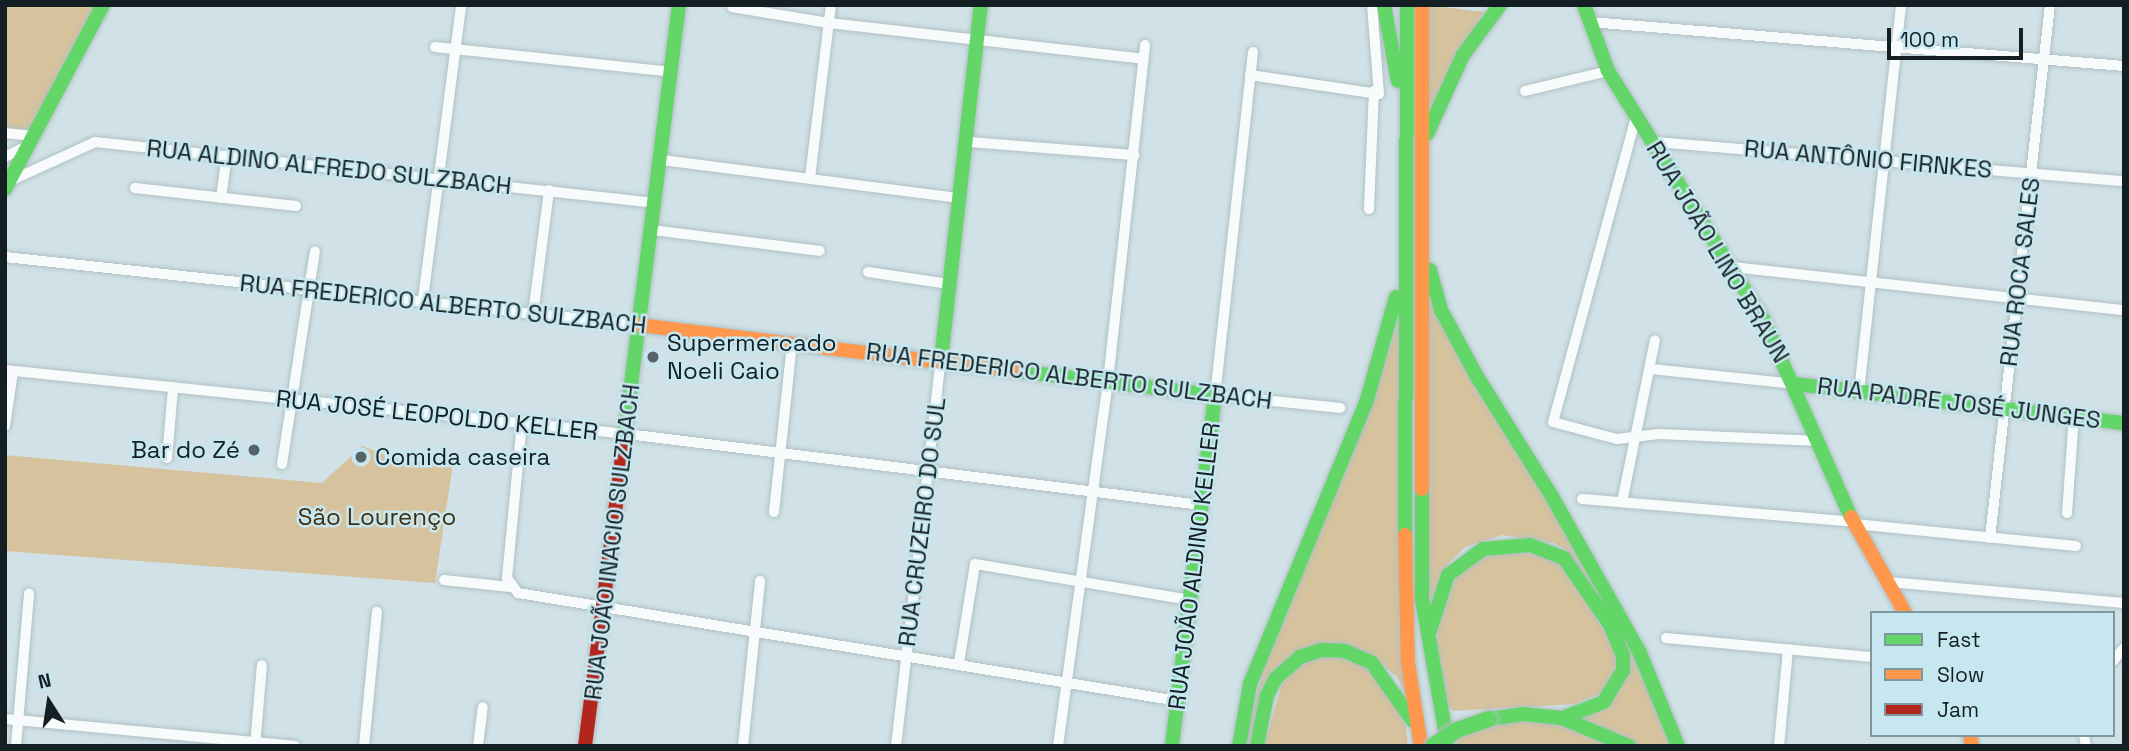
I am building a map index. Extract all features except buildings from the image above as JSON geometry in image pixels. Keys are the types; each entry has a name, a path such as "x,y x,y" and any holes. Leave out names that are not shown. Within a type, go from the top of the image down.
{"main road":[{"path":"8,185 103,5"},
{"name":"RUA JOÃO INACIO SULZBACH","path":"585,746 662,160 679,5"},
{"name":"RUA CRUZEIRO DO SUL","path":"941,360 968,142 981,5"},
{"path":"1384,5 1405,123"},
{"path":"1407,5 1404,248 1405,598 1416,728 1421,746"},
{"path":"1422,5 1422,559 1427,647 1448,746"},
{"path":"1423,144 1463,55 1500,5"},
{"name":"RUA JOÃO LINO BRAUN","path":"1584,5 1608,71 1733,267 1795,384 1855,523 1904,611"},
{"path":"1423,246 1441,310 1622,620 1678,746"},
{"path":"1239,746 1250,684 1381,362 1404,248"},
{"name":"RUA FREDERICO ALBERTO SULZBACH","path":"639,325 1215,395"},
{"name":"RUA PADRE JOSÉ JUNGES","path":"1795,384 2124,423"},
{"name":"RUA JOÃO ALDINO KELLER","path":"1172,746 1215,395"},
{"path":"1427,647 1440,591 1465,559 1501,544 1550,550 1574,569 1593,597 1623,655 1623,670 1612,694 1588,710 1562,718"},
{"path":"1257,746 1267,695 1276,678 1300,657 1322,650 1345,651 1372,663 1389,682 1416,728"},
{"path":"1433,746 1457,730 1489,719 1523,714 1562,718 1629,746"}],"street":[{"path":"423,299 461,5"},
{"path":"810,178 831,5"},
{"path":"1251,75 1374,91 1379,94 1376,27 1372,5"},
{"path":"1859,392 1901,5"},
{"name":"RUA ROCA SALES","path":"1990,538 2002,409 2018,298 2050,5"},
{"path":"732,7 829,23 1143,59"},
{"path":"1590,22 2124,66"},
{"path":"1058,746 1078,581 1094,493 1135,155 1145,46"},
{"path":"435,47 673,72"},
{"name":"RUA JOÃO ALDINO KELLER","path":"1215,395 1253,52"},
{"path":"1525,91 1608,71"},
{"path":"1369,209 1374,91"},
{"path":"1636,117 1553,422 1617,439 1634,436 1819,441"},
{"path":"5,133 31,141"},
{"path":"5,157 31,141"},
{"name":"RUA ALDINO ALFREDO SULZBACH","path":"8,185 96,142 439,177 656,203"},
{"path":"968,142 1135,155"},
{"name":"RUA ANTÔNIO FIRNKES","path":"1654,142 2124,181"},
{"path":"221,198 227,155"},
{"path":"662,160 960,198"},
{"path":"135,188 296,206"},
{"path":"533,314 549,190"},
{"path":"652,230 820,251"},
{"path":"282,464 306,288 315,252"},
{"name":"RUA FREDERICO ALBERTO SULZBACH","path":"5,257 423,299 639,325"},
{"path":"1733,267 2124,310"},
{"path":"868,272 949,284"},
{"path":"1622,502 1655,340"},
{"path":"774,512 792,344"},
{"name":"RUA CRUZEIRO DO SUL","path":"897,746 941,360"},
{"path":"1651,369 1795,384"},
{"path":"5,426 9,371"},
{"name":"RUA JOSÉ LEOPOLDO KELLER","path":"9,371 522,422 1201,505"},
{"path":"167,458 173,388"},
{"name":"RUA FREDERICO ALBERTO SULZBACH","path":"1215,395 1340,408"},
{"path":"2067,513 2074,416"},
{"path":"514,590 522,422"},
{"path":"1582,499 2076,546"},
{"path":"959,663 975,565 1191,600"},
{"path":"443,580 907,653 1178,701"},
{"path":"743,746 760,581"},
{"path":"1889,582 2124,603"},
{"path":"16,746 29,594"},
{"path":"364,746 377,612"},
{"path":"1666,638 1870,657"},
{"path":"1779,746 1788,649"},
{"path":"255,744 262,665"},
{"path":"478,746 483,708"},
{"path":"5,719 295,746"}],"green space":[{"path":"5,5 103,5 33,136 5,133"},
{"path":"1427,5 1484,12 1426,117"},
{"path":"1427,294 1618,616 1672,746 1641,746 1581,718 1626,672 1567,551 1554,543 1502,535 1465,547 1449,563 1428,607"},
{"path":"1401,313 1408,699 1397,677 1373,656 1293,656 1253,746 1244,746 1263,670 1364,426"},
{"name":"São Lourenço","path":"362,446 408,463 453,463 435,583 5,551 5,455 322,483"},
{"path":"1516,549 1560,561 1619,655 1609,690 1575,704 1453,711 1446,702 1435,658 1439,619 1457,577 1484,554"},
{"path":"1320,657 1356,659 1386,687 1406,727 1408,746 1264,746 1282,684 1299,666"},
{"path":"1506,722 1552,722 1624,746 1456,746 1459,736"}],"traffic: fast":[{"path":"5,189 103,5"},
{"path":"623,448 679,5"},
{"path":"941,360 981,5"},
{"path":"1384,5 1398,81"},
{"path":"1405,535 1407,5"},
{"path":"1427,134 1463,55 1500,5"},
{"path":"1584,5 1608,71 1764,321 1851,517"},
{"path":"1430,270 1441,310 1476,375 1551,495 1639,651 1678,746"},
{"path":"1239,746 1250,684 1366,403 1396,297"},
{"path":"1016,371 1215,395 1172,746"},
{"path":"1795,384 2124,423"},
{"path":"1422,489 1422,599 1448,746"},
{"path":"1430,630 1448,575 1483,549 1530,545 1564,558 1610,625 1623,655 1623,670 1604,702 1562,718"},
{"path":"1257,746 1267,695 1276,678 1300,657 1322,650 1345,651 1372,663 1412,720"},
{"path":"1489,719 1523,714 1562,718 1629,746"},
{"path":"1433,746 1457,730 1489,719"}],"traffic: slow":[{"path":"1422,5 1422,489"},
{"path":"639,325 1016,371"},
{"path":"1851,517 1904,611"},
{"path":"1405,535 1408,663 1421,746"},
{"path":"1970,737 1972,746"}],"traffic: jam":[{"path":"585,746 623,448"}],"place":[{"name":"Supermercado Noeli Caio","path":"653,357"},
{"name":"Bar do Zé","path":"254,450"},
{"name":"Comida caseira","path":"361,457"}]}
